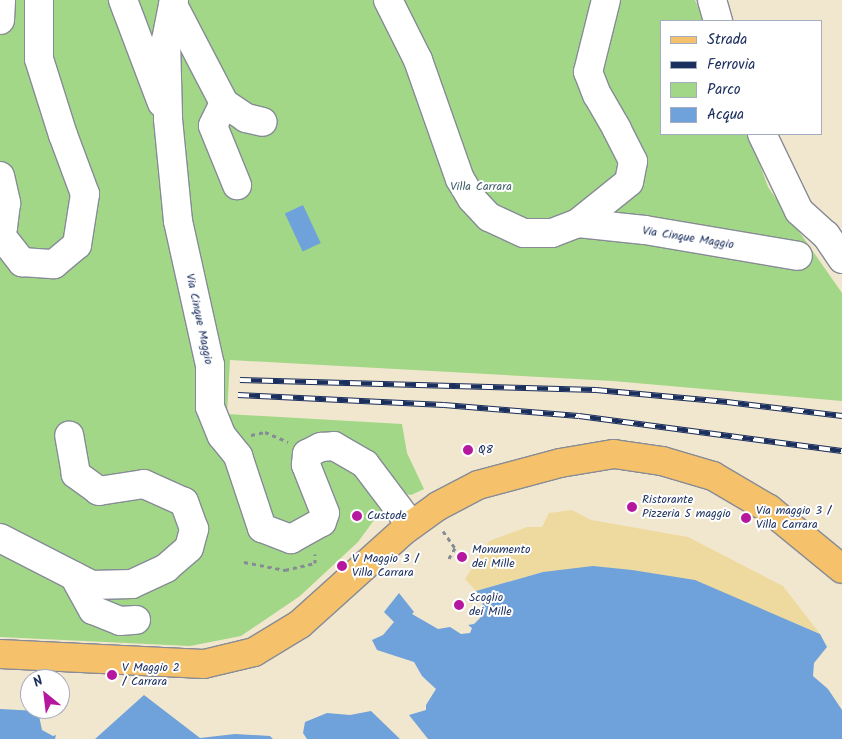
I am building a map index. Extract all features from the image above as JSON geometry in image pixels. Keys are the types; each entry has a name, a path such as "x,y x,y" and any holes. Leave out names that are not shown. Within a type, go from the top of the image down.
{"main road":[{"path":"0,654 204,664 254,652 300,624 420,519 478,485 560,463 614,454 662,461 713,476 769,509 842,569"}],"street":[{"path":"0,20 1,0"},
{"path":"0,176 6,203 3,227 0,234 22,262 54,264 77,245 85,194 63,135 39,59 39,0"},
{"name":"Via Cinque Maggio","path":"123,0 168,119"},
{"name":"Via Cinque Maggio","path":"388,0 418,60 460,179 472,199 489,217 524,233 552,233 578,223 629,182 633,161 618,129 596,95 588,72 606,0"},
{"path":"712,0 718,20"},
{"name":"Via Cinque Maggio","path":"174,2 166,40 168,119 178,221 210,365 210,407 222,436 238,456 262,528 291,539 322,522 325,513 306,465 307,454"},
{"name":"Via Cinque Maggio","path":"174,2 224,104"},
{"path":"237,185 213,126 224,104 246,118 263,122"},
{"path":"762,135 799,211 826,235 842,259"},
{"name":"Via Cinque Maggio","path":"578,223 645,230 798,256"},
{"path":"0,538 92,585 132,584 166,568 190,548 194,529 184,502 144,484 100,491 76,474 69,436"},
{"path":"307,454 321,447 334,446 365,464 420,519"},
{"path":"74,576 93,610 120,621 136,620"}],"path":[{"path":"222,436 228,441 265,432 285,440 307,454"},
{"path":"420,519 455,548 448,560"}],"green space":[{"name":"Villa Carrara","path":"0,0 695,0 704,20 660,20 660,135 749,135 768,187 842,293 842,401 613,381 230,360 227,414 402,424 407,453 424,489 411,495 405,494 385,505 358,542 300,596 241,636 190,646 0,637"}],"sand":[{"path":"572,510 591,520 688,537 783,586 820,634 790,621 543,572 476,591 465,579 489,541 527,527 542,527 549,513"}],"water":[{"path":"303,205 321,243 303,252 285,213"},
{"path":"593,566 695,580 820,634 827,647 814,663 813,676 828,689 842,710 842,739 428,739 409,715 426,710 426,705 436,689 422,676 414,662 377,650 372,640 383,635 394,622 384,612 399,593 414,612 412,614 438,629 450,627 461,634 470,633 472,628 468,625 474,624 481,617 483,601 476,591 543,572"},
{"path":"144,695 200,738 235,734 270,736 273,739 95,739"},
{"path":"0,709 20,710 20,719 40,719 42,730 53,736 56,735 55,739 0,739"},
{"path":"371,711 400,739 307,739 303,733 305,722 327,713 350,715"}],"railway":[{"path":"240,380 596,390 727,402 842,416"},
{"path":"238,395 444,405 579,416 842,451"}],"place":[{"name":"Q8","path":"468,450"},
{"name":"Ristorante Pizzeria 5 maggio","path":"632,507"},
{"name":"Custode","path":"357,516"},
{"name":"Via maggio 3 / Villa Carrara","path":"746,518"},
{"name":"Monumento dei Mille","path":"462,557"},
{"name":"V Maggio 3 / Villa Carrara","path":"342,566"},
{"name":"Scoglio dei Mille","path":"459,605"},
{"name":"V Maggio 2 / Carrara","path":"112,675"}]}
